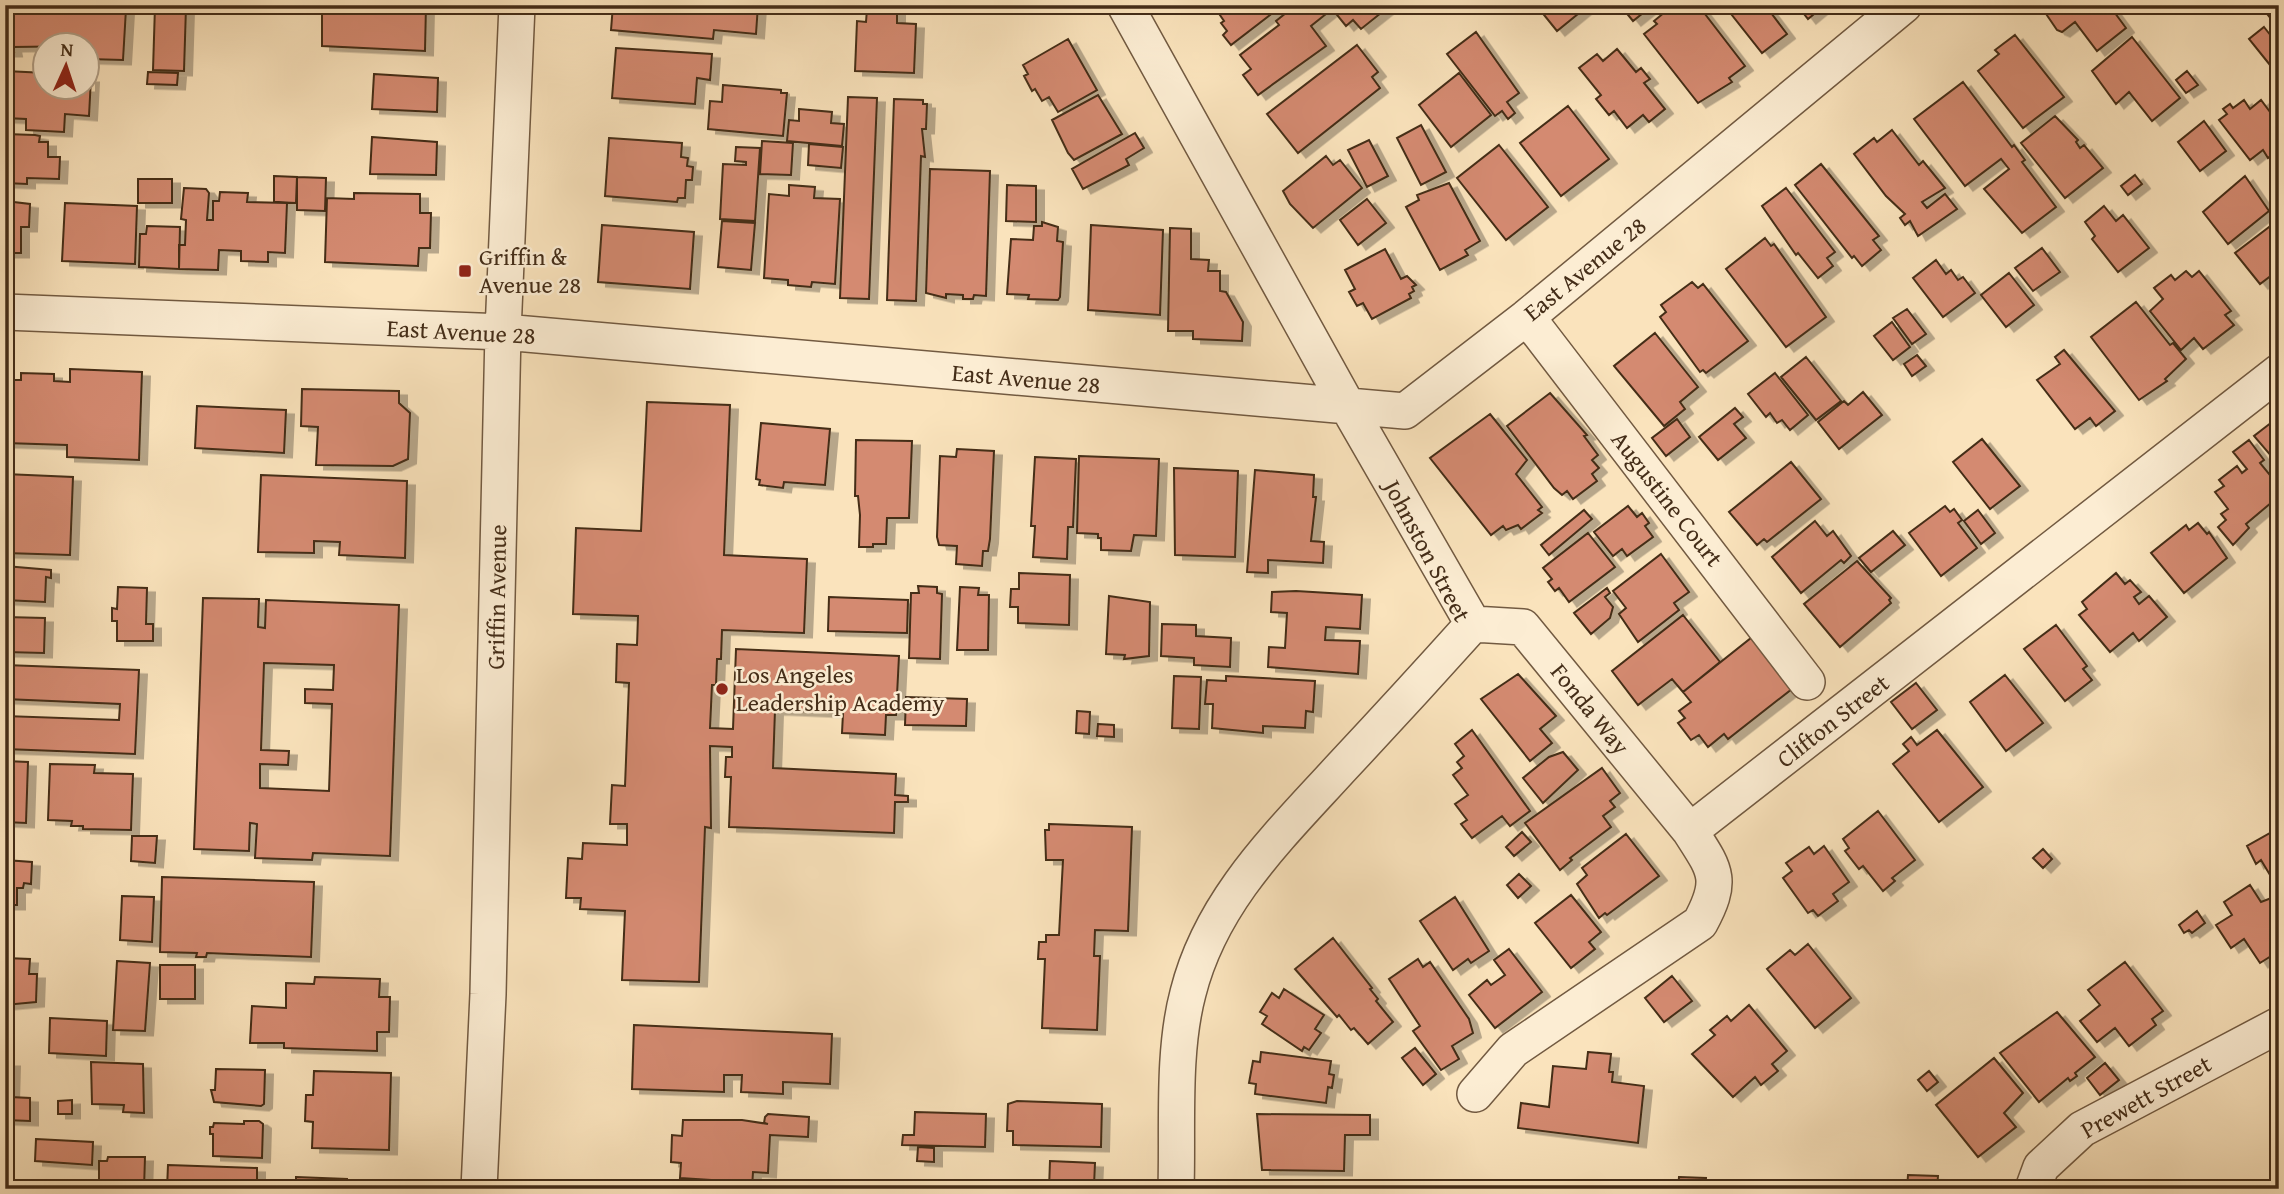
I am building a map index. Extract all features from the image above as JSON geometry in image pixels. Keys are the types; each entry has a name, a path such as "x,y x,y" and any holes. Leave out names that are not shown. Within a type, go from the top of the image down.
{"street":[{"name":"Griffin Avenue","path":"479,1189 488,993 503,332 517,5"},
{"name":"Johnston Street","path":"1125,5 1348,407 1473,624 1267,848 1231,894 1205,943 1187,995 1180,1052 1176,1189"},
{"name":"East Avenue 28","path":"5,312 503,332 1405,411 1527,317 1904,5"},
{"name":"Augustine Court","path":"1527,317 1807,682"},
{"name":"Clifton Street","path":"1690,831 2279,372"},
{"name":"Fonda Way","path":"1473,624 1523,627 1690,831"},
{"path":"1475,1094 1513,1050 1700,923 1715,896 1713,867 1690,831"},
{"name":"Prewett Street","path":"2033,1189 2040,1167 2081,1129 2279,1025"}],"building":[{"path":"5,5 126,9 123,60 102,59 102,32 32,32 32,47 13,47 14,52 5,52"},
{"path":"322,5 426,5 425,51 322,46"},
{"path":"613,5 758,5 756,34 714,30 713,39 611,30"},
{"path":"1213,5 1283,5 1231,45 1223,35 1227,31 1221,23 1224,21"},
{"path":"1296,5 1336,6 1311,26 1326,46 1258,95 1243,75 1251,69 1240,55 1279,25 1276,21"},
{"path":"1340,5 1391,5 1361,29 1353,20 1346,26 1333,10"},
{"path":"1536,5 1589,5 1557,31"},
{"path":"1620,5 1653,5 1633,21"},
{"path":"1682,5 1698,5 1745,66 1729,78 1732,82 1698,103 1644,34 1657,24 1654,21 1671,7 1675,11"},
{"path":"1724,5 1765,5 1787,34 1762,53"},
{"path":"1797,5 1825,5 1808,19"},
{"path":"2040,5 2109,5 2126,28 2097,51 2075,22 2062,32 2057,30"},
{"path":"2260,5 2279,5 2279,29"},
{"path":"155,6 186,7 184,71 153,70"},
{"path":"867,9 897,10 897,23 916,24 914,73 855,71 857,21 866,22"},
{"path":"2264,27 2279,46 2279,58 2270,65 2249,39"},
{"path":"1476,32 1519,93 1507,102 1515,113 1508,119 1502,111 1495,116 1447,54"},
{"path":"2015,35 2064,97 2023,128 1978,71 1999,54 1995,50"},
{"path":"2132,37 2180,98 2152,121 2129,92 2116,104 2092,71"},
{"path":"1068,39 1097,90 1058,112 1049,97 1042,101 1035,89 1032,91 1024,76 1028,74 1023,65"},
{"path":"1357,45 1378,72 1372,77 1380,88 1298,153 1267,114"},
{"path":"616,48 712,54 710,80 697,78 695,104 612,98"},
{"path":"1617,49 1636,72 1641,68 1650,79 1644,83 1665,109 1649,122 1643,115 1627,128 1614,111 1609,115 1596,99 1601,95 1579,68 1597,54 1603,61"},
{"path":"5,71 32,72 32,102 90,102 89,116 65,114 64,132 26,130 26,119 5,118"},
{"path":"2187,71 2198,85 2186,93 2176,80"},
{"path":"148,72 178,73 177,85 147,84"},
{"path":"1459,73 1491,115 1451,147 1419,105"},
{"path":"374,74 438,78 437,112 372,109"},
{"path":"1963,82 2012,147 2014,145 2025,160 2022,162 2056,207 2022,233 1984,189 2009,169 2001,159 1965,186 1914,119"},
{"path":"723,85 781,90 781,93 787,93 783,136 708,129 710,101 722,102"},
{"path":"1098,95 1122,134 1074,160 1052,120"},
{"path":"848,97 877,98 869,299 840,298"},
{"path":"894,99 923,100 923,104 927,104 926,129 922,129 925,157 921,156 916,301 887,300"},
{"path":"2244,100 2250,109 2261,100 2279,124 2279,138 2274,142 2279,150 2268,158 2263,150 2250,160 2219,120 2227,114 2223,109 2230,104 2233,108"},
{"path":"1568,106 1609,159 1561,196 1520,143"},
{"path":"799,109 832,112 831,123 844,124 842,146 787,141 789,120 799,121"},
{"path":"2055,116 2078,140 2076,142 2080,148 2084,145 2103,168 2065,198 2021,143"},
{"path":"2204,121 2226,151 2200,171 2178,142"},
{"path":"1421,125 1446,172 1421,185 1397,138"},
{"path":"1892,130 1919,165 1923,161 1945,188 1922,202 1927,208 1945,194 1957,209 1918,236 1910,221 1905,225 1900,218 1905,214 1886,196 1854,154 1874,138 1877,142"},
{"path":"1135,133 1144,148 1126,159 1129,165 1083,189 1072,169"},
{"path":"5,134 35,135 40,136 39,142 48,142 48,157 60,157 59,179 27,178 27,184 5,183"},
{"path":"372,137 437,142 436,175 370,174"},
{"path":"609,138 682,143 681,157 688,158 687,166 693,167 692,180 686,180 685,198 678,198 677,202 605,196"},
{"path":"1369,140 1388,176 1367,187 1348,150"},
{"path":"762,141 793,143 791,175 760,174"},
{"path":"809,144 843,147 841,168 808,165"},
{"path":"1499,145 1548,207 1506,240 1457,178"},
{"path":"736,147 760,148 755,221 720,219 723,164 746,165 746,162 735,161"},
{"path":"1326,156 1333,165 1340,160 1362,188 1313,228 1290,204 1283,191"},
{"path":"1821,164 1879,236 1873,240 1881,250 1862,266 1854,256 1852,258 1795,185"},
{"path":"930,169 990,171 986,296 974,295 973,299 963,299 963,295 946,294 946,298 926,293"},
{"path":"2135,175 2142,184 2128,195 2121,186"},
{"path":"274,176 297,177 296,203 274,202"},
{"path":"2245,176 2269,211 2228,244 2203,212"},
{"path":"297,177 326,178 325,211 297,210"},
{"path":"138,179 172,179 172,203 138,203"},
{"path":"1449,183 1480,241 1465,250 1468,255 1440,270 1406,207 1419,200 1417,195"},
{"path":"789,185 815,187 814,198 840,199 835,284 812,282 811,287 788,285 788,280 764,278 769,194 789,196"},
{"path":"1007,185 1036,186 1036,222 1006,221"},
{"path":"184,188 206,189 209,193 207,220 213,220 213,201 219,201 220,192 248,193 247,202 287,203 285,253 268,252 268,262 241,261 241,251 219,250 218,270 179,269 179,245 185,245 186,220 181,219"},
{"path":"1786,188 1835,252 1827,258 1833,266 1818,278 1798,253 1796,255 1762,206"},
{"path":"354,193 420,194 420,213 431,213 430,248 419,248 418,266 325,262 327,198 354,199"},
{"path":"1367,199 1386,223 1358,245 1340,220"},
{"path":"5,201 30,204 29,227 21,227 21,253 5,253"},
{"path":"65,203 137,206 135,264 62,261"},
{"path":"2104,206 2116,221 2123,215 2149,248 2118,272 2092,239 2095,236 2085,222"},
{"path":"722,221 755,223 751,270 718,267"},
{"path":"2277,221 2279,279 2276,281 2272,275 2260,284 2235,253"},
{"path":"1042,222 1058,227 1057,241 1063,242 1060,297 1058,300 1028,299 1029,295 1007,294 1011,239 1033,240 1034,226 1042,226"},
{"path":"602,225 694,232 690,289 598,282"},
{"path":"1091,225 1163,230 1160,315 1088,310"},
{"path":"147,226 180,227 179,269 139,267 140,234 146,234"},
{"path":"1170,228 1191,229 1191,259 1209,260 1208,271 1220,271 1220,291 1226,292 1243,322 1242,341 1193,339 1193,331 1168,331"},
{"path":"1765,238 1771,246 1774,244 1826,317 1786,347 1726,269"},
{"path":"2042,248 2060,272 2033,291 2015,268"},
{"path":"1385,249 1401,279 1407,276 1416,285 1412,287 1414,291 1409,294 1411,298 1372,319 1363,303 1357,306 1349,292 1355,289 1345,270"},
{"path":"1936,260 1946,274 1951,270 1958,280 1963,277 1975,293 1943,317 1913,278"},
{"path":"2186,271 2192,277 2199,271 2231,311 2225,315 2234,325 2203,349 2194,338 2181,350 2150,311 2163,299 2154,288 2171,275 2175,280"},
{"path":"2009,273 2034,305 2006,327 1981,295"},
{"path":"1692,282 1698,288 1703,284 1748,341 1706,373 1703,370 1700,372 1660,317 1666,312 1661,305"},
{"path":"2136,302 2170,345 2173,343 2186,359 2165,379 2167,381 2139,400 2091,337"},
{"path":"1907,309 1926,334 1912,344 1893,318"},
{"path":"1892,322 1910,347 1893,360 1874,336"},
{"path":"1655,333 1698,387 1680,402 1685,409 1664,426 1614,366"},
{"path":"2064,350 2115,411 2096,426 2090,418 2075,429 2037,380 2060,364 2055,357"},
{"path":"1917,355 1926,366 1912,376 1904,364"},
{"path":"1806,357 1841,401 1816,420 1781,377"},
{"path":"70,369 142,372 139,460 67,457 67,445 5,443 5,380 21,380 21,373 54,374 54,381 70,382"},
{"path":"1775,373 1808,415 1790,430 1782,420 1777,423 1770,413 1766,417 1748,394"},
{"path":"302,389 399,391 399,403 410,413 408,459 393,466 316,465 318,427 301,426"},
{"path":"1863,392 1882,415 1839,449 1818,422 1844,401 1848,405"},
{"path":"1550,393 1587,435 1584,436 1598,455 1592,460 1599,468 1592,474 1597,481 1573,499 1567,491 1562,495 1554,488 1507,426"},
{"path":"647,402 730,405 724,555 807,559 804,633 722,630 721,659 717,659 716,685 712,685 710,728 733,729 736,649 899,656 896,715 886,715 885,735 842,733 843,713 775,710 773,768 896,774 895,795 908,796 908,802 895,802 894,833 729,827 731,777 725,777 726,757 732,757 732,747 710,746 711,828 705,827 699,982 622,980 625,911 580,909 581,898 566,898 568,858 582,859 583,843 627,845 627,824 610,824 612,785 625,786 629,683 616,682 617,644 637,645 638,616 573,614 576,528 641,531"},
{"path":"197,406 286,410 284,453 195,448"},
{"path":"1735,408 1743,417 1734,424 1746,438 1718,460 1699,437"},
{"path":"1490,414 1527,460 1516,474 1542,507 1538,510 1542,513 1521,529 1518,525 1506,530 1503,526 1491,535 1430,458"},
{"path":"1677,419 1690,437 1666,456 1652,438"},
{"path":"2272,422 2279,430 2279,452 2272,457 2254,436"},
{"path":"761,423 830,429 825,485 784,482 783,488 759,485 760,480 756,479"},
{"path":"1982,439 2020,486 1990,509 1953,462"},
{"path":"856,440 912,441 909,518 887,518 886,544 873,544 873,547 859,547 860,515 858,496 855,496"},
{"path":"2249,440 2264,460 2260,463 2279,486 2274,492 2278,497 2246,524 2249,528 2233,545 2218,527 2226,520 2221,514 2228,509 2215,492 2224,486 2219,480 2237,466 2242,473 2247,469 2233,452"},
{"path":"957,449 994,451 990,539 988,551 983,551 982,566 956,564 957,546 939,545 937,537 940,456 956,457"},
{"path":"1079,456 1159,459 1156,536 1134,535 1131,551 1101,550 1101,538 1098,538 1098,534 1077,533"},
{"path":"1035,457 1076,459 1073,527 1068,527 1067,559 1033,557 1035,526 1031,526"},
{"path":"1791,462 1821,499 1767,542 1764,539 1757,545 1729,512"},
{"path":"1174,468 1238,471 1235,557 1175,555"},
{"path":"1255,470 1314,475 1313,497 1316,497 1311,541 1324,542 1323,563 1268,560 1268,573 1247,572"},
{"path":"5,474 73,477 70,555 5,553"},
{"path":"261,475 407,481 405,558 339,555 340,542 314,541 314,553 258,552"},
{"path":"1628,506 1637,517 1642,513 1649,523 1645,526 1653,537 1627,556 1622,549 1613,556 1594,532"},
{"path":"1945,506 1950,512 1954,509 1962,520 1958,523 1977,548 1941,576 1909,533"},
{"path":"1584,510 1592,519 1549,555 1541,545"},
{"path":"1978,510 1995,533 1981,544 1964,521"},
{"path":"1815,521 1827,536 1833,531 1851,556 1844,563 1841,560 1801,593 1772,557"},
{"path":"2198,523 2207,534 2209,532 2227,558 2184,593 2151,553 2186,525 2189,530"},
{"path":"1893,531 1905,545 1871,572 1859,558"},
{"path":"1588,533 1615,567 1569,602 1559,588 1555,591 1548,582 1552,579 1543,568"},
{"path":"1661,554 1689,592 1674,603 1679,610 1638,642 1619,614 1626,608 1613,591"},
{"path":"1857,561 1891,598 1891,603 1840,647 1804,604"},
{"path":"5,566 51,570 51,578 46,577 45,602 5,600"},
{"path":"1019,573 1070,575 1069,625 1018,623 1018,607 1010,607 1011,589 1019,589"},
{"path":"2116,573 2125,584 2130,580 2141,592 2134,597 2139,604 2149,596 2167,617 2139,641 2133,633 2110,652 2079,615 2087,609 2082,602"},
{"path":"918,586 937,587 937,593 942,594 940,659 909,658 911,593 919,593"},
{"path":"118,587 147,588 146,624 153,624 153,641 117,641 117,621 112,621 112,608 117,609"},
{"path":"960,587 979,588 978,595 989,595 988,650 957,650"},
{"path":"1607,588 1610,593 1605,597 1613,607 1610,618 1591,634 1574,613"},
{"path":"1272,592 1362,595 1360,629 1326,627 1325,640 1360,641 1358,674 1268,667 1269,647 1285,648 1287,613 1271,612"},
{"path":"1109,596 1150,602 1149,656 1124,659 1125,655 1106,654"},
{"path":"829,597 908,600 907,633 828,631"},
{"path":"203,598 259,599 258,627 265,628 266,600 399,605 390,856 313,853 312,860 255,858 257,824 250,823 249,851 194,849","holes":["264,663 334,665 333,690 305,689 305,703 332,704 329,791 260,788 260,764 288,765 289,751 261,750"]},
{"path":"1683,615 1720,662 1683,692 1672,679 1638,705 1612,671"},
{"path":"5,617 45,618 44,653 5,652"},
{"path":"1162,624 1196,625 1196,636 1231,638 1230,667 1194,665 1194,658 1161,656"},
{"path":"2056,625 2087,666 2083,669 2092,680 2065,701 2024,649"},
{"path":"1756,634 1797,685 1728,739 1724,734 1708,747 1699,735 1691,740 1678,723 1685,718 1679,711 1691,702 1683,692"},
{"path":"5,665 139,670 135,754 5,749 5,716 119,720 120,704 5,699"},
{"path":"1518,674 1556,716 1540,729 1552,743 1530,761 1481,699"},
{"path":"2005,675 2043,723 2006,751 1970,702"},
{"path":"1174,676 1201,677 1199,729 1172,728"},
{"path":"1226,676 1315,681 1313,712 1306,711 1305,728 1263,726 1263,733 1212,728 1213,704 1205,704 1207,680 1226,681"},
{"path":"1916,683 1937,710 1912,729 1891,702"},
{"path":"906,697 967,699 966,726 905,725"},
{"path":"1077,711 1090,712 1089,734 1076,733"},
{"path":"1098,724 1114,725 1114,737 1097,736"},
{"path":"1472,730 1530,811 1510,826 1502,816 1472,838 1461,824 1467,820 1455,804 1468,795 1453,775 1462,768 1457,762 1464,756 1455,744"},
{"path":"1937,730 1983,787 1939,822 1893,764 1909,751 1903,744 1911,737 1917,745"},
{"path":"1563,752 1578,770 1543,803 1523,778 1549,757"},
{"path":"5,761 28,762 26,823 5,822"},
{"path":"50,764 95,765 94,773 133,774 131,830 83,829 83,826 71,826 72,821 48,820"},
{"path":"1602,768 1620,793 1610,801 1615,807 1603,816 1611,827 1570,858 1572,860 1560,870 1525,823"},
{"path":"1878,811 1915,860 1892,878 1895,881 1883,891 1863,866 1859,869 1845,851 1849,848 1843,839"},
{"path":"1049,824 1132,827 1128,931 1095,930 1094,956 1100,956 1097,1030 1042,1028 1045,959 1038,959 1039,942 1046,942 1046,935 1059,935 1063,860 1046,860 1045,830 1049,830"},
{"path":"2279,828 2279,890 2261,860 2256,864 2247,846"},
{"path":"1522,832 1531,842 1514,856 1506,847"},
{"path":"1626,834 1659,876 1607,915 1605,913 1599,918 1577,884 1587,875 1582,868"},
{"path":"132,836 157,836 155,863 131,861"},
{"path":"1824,846 1849,882 1833,894 1838,901 1818,916 1813,910 1808,913 1783,878 1792,871 1786,863 1809,847 1814,854"},
{"path":"2043,849 2052,859 2043,868 2033,858"},
{"path":"5,860 32,862 31,884 24,883 23,888 17,888 17,905 5,905"},
{"path":"1519,874 1531,886 1518,898 1507,885"},
{"path":"162,877 314,882 311,957 207,953 206,957 196,957 197,953 160,952"},
{"path":"2250,885 2261,902 2274,897 2279,904 2279,938 2276,940 2279,951 2260,963 2244,939 2231,948 2216,925 2232,915 2224,902"},
{"path":"1571,895 1601,932 1589,942 1595,949 1571,968 1535,923"},
{"path":"122,896 154,897 152,942 120,940"},
{"path":"1455,897 1489,951 1471,963 1468,959 1453,970 1420,921"},
{"path":"2197,911 2205,923 2192,933 2189,930 2184,933 2179,925"},
{"path":"1333,938 1372,988 1370,989 1378,999 1376,1001 1393,1022 1368,1044 1354,1028 1351,1030 1339,1015 1337,1017 1295,969"},
{"path":"1808,944 1851,998 1815,1028 1767,969 1790,950 1795,955"},
{"path":"1509,949 1542,992 1495,1028 1469,995 1487,980 1491,985 1505,975 1494,960"},
{"path":"5,958 30,959 29,974 37,974 36,1002 5,1005"},
{"path":"1418,959 1423,967 1430,962 1469,1019 1473,1033 1452,1046 1459,1059 1441,1070 1413,1031 1420,1026 1389,979"},
{"path":"117,961 150,963 145,1031 113,1030"},
{"path":"2125,962 2163,1011 2152,1019 2156,1025 2129,1046 2115,1028 2097,1042 2080,1021 2100,1005 2088,990"},
{"path":"160,965 195,965 195,999 160,999"},
{"path":"1672,976 1692,1001 1664,1022 1645,998"},
{"path":"315,977 380,979 379,997 390,997 389,1032 377,1032 377,1051 284,1048 284,1043 250,1043 252,1006 286,1008 286,983 314,984"},
{"path":"1284,989 1324,1015 1315,1029 1321,1033 1309,1050 1304,1047 1302,1051 1262,1024 1267,1016 1260,1012 1272,993 1279,998"},
{"path":"1749,1005 1787,1051 1772,1064 1778,1071 1761,1085 1755,1077 1733,1097 1692,1054 1715,1035 1710,1030 1727,1016 1731,1021"},
{"path":"2057,1012 2095,1057 2075,1073 2077,1076 2070,1081 2068,1078 2039,1102 2000,1053"},
{"path":"50,1018 107,1021 106,1056 49,1053"},
{"path":"634,1025 832,1034 830,1084 783,1082 783,1094 741,1092 742,1075 724,1075 724,1092 632,1089"},
{"path":"1415,1048 1436,1074 1423,1085 1402,1058"},
{"path":"1261,1052 1331,1061 1329,1074 1334,1075 1332,1088 1328,1087 1326,1103 1255,1094 1256,1084 1249,1083 1253,1061 1260,1062"},
{"path":"1588,1052 1611,1054 1609,1072 1613,1072 1612,1082 1644,1086 1638,1143 1518,1128 1521,1103 1549,1107 1553,1066 1586,1069"},
{"path":"1994,1058 2023,1093 2004,1113 2016,1127 1978,1157 1936,1105"},
{"path":"5,1062 12,1062 11,1097 30,1098 30,1121 5,1120"},
{"path":"91,1062 143,1064 144,1113 123,1112 124,1105 92,1104"},
{"path":"2105,1063 2119,1080 2100,1095 2087,1078"},
{"path":"216,1069 265,1070 264,1104 261,1106 214,1102 211,1090 215,1090"},
{"path":"314,1071 391,1073 389,1150 312,1148 313,1122 305,1121 306,1095 313,1095"},
{"path":"1929,1071 1938,1082 1927,1091 1918,1080"},
{"path":"72,1100 72,1114 58,1114 58,1101"},
{"path":"1017,1101 1102,1104 1101,1147 1013,1145 1013,1131 1007,1131 1008,1104"},
{"path":"915,1112 986,1114 985,1147 902,1145 903,1135 914,1135"},
{"path":"768,1114 809,1117 808,1137 770,1135 768,1173 753,1172 752,1189 725,1189 726,1181 680,1178 681,1163 671,1162 672,1135 682,1136 683,1120 742,1120 768,1124 764,1123"},
{"path":"1257,1114 1370,1115 1370,1135 1345,1135 1344,1171 1262,1170"},
{"path":"244,1121 259,1121 263,1124 262,1158 213,1156 213,1134 210,1134 210,1127 213,1127 214,1123 244,1124"},
{"path":"36,1139 93,1142 92,1165 35,1161"},
{"path":"918,1147 934,1148 934,1162 917,1161"},
{"path":"108,1157 145,1157 144,1189 108,1189 109,1186 99,1185 99,1161 107,1161"},
{"path":"1050,1161 1095,1163 1094,1186 1100,1186 1100,1189 1049,1189"},
{"path":"168,1165 257,1168 257,1189 167,1189"},
{"path":"1908,1175 1938,1176 1937,1189 1907,1189"},
{"path":"296,1177 347,1179 347,1189 296,1189"},
{"path":"1679,1177 1706,1178 1705,1189 1678,1189"},
{"path":"974,1181 1007,1182 1006,1186 1037,1189 973,1189"}],"place":[{"name":"Griffin & Avenue 28","path":"465,271"},
{"name":"Los Angeles Leadership Academy","path":"722,689"}]}
